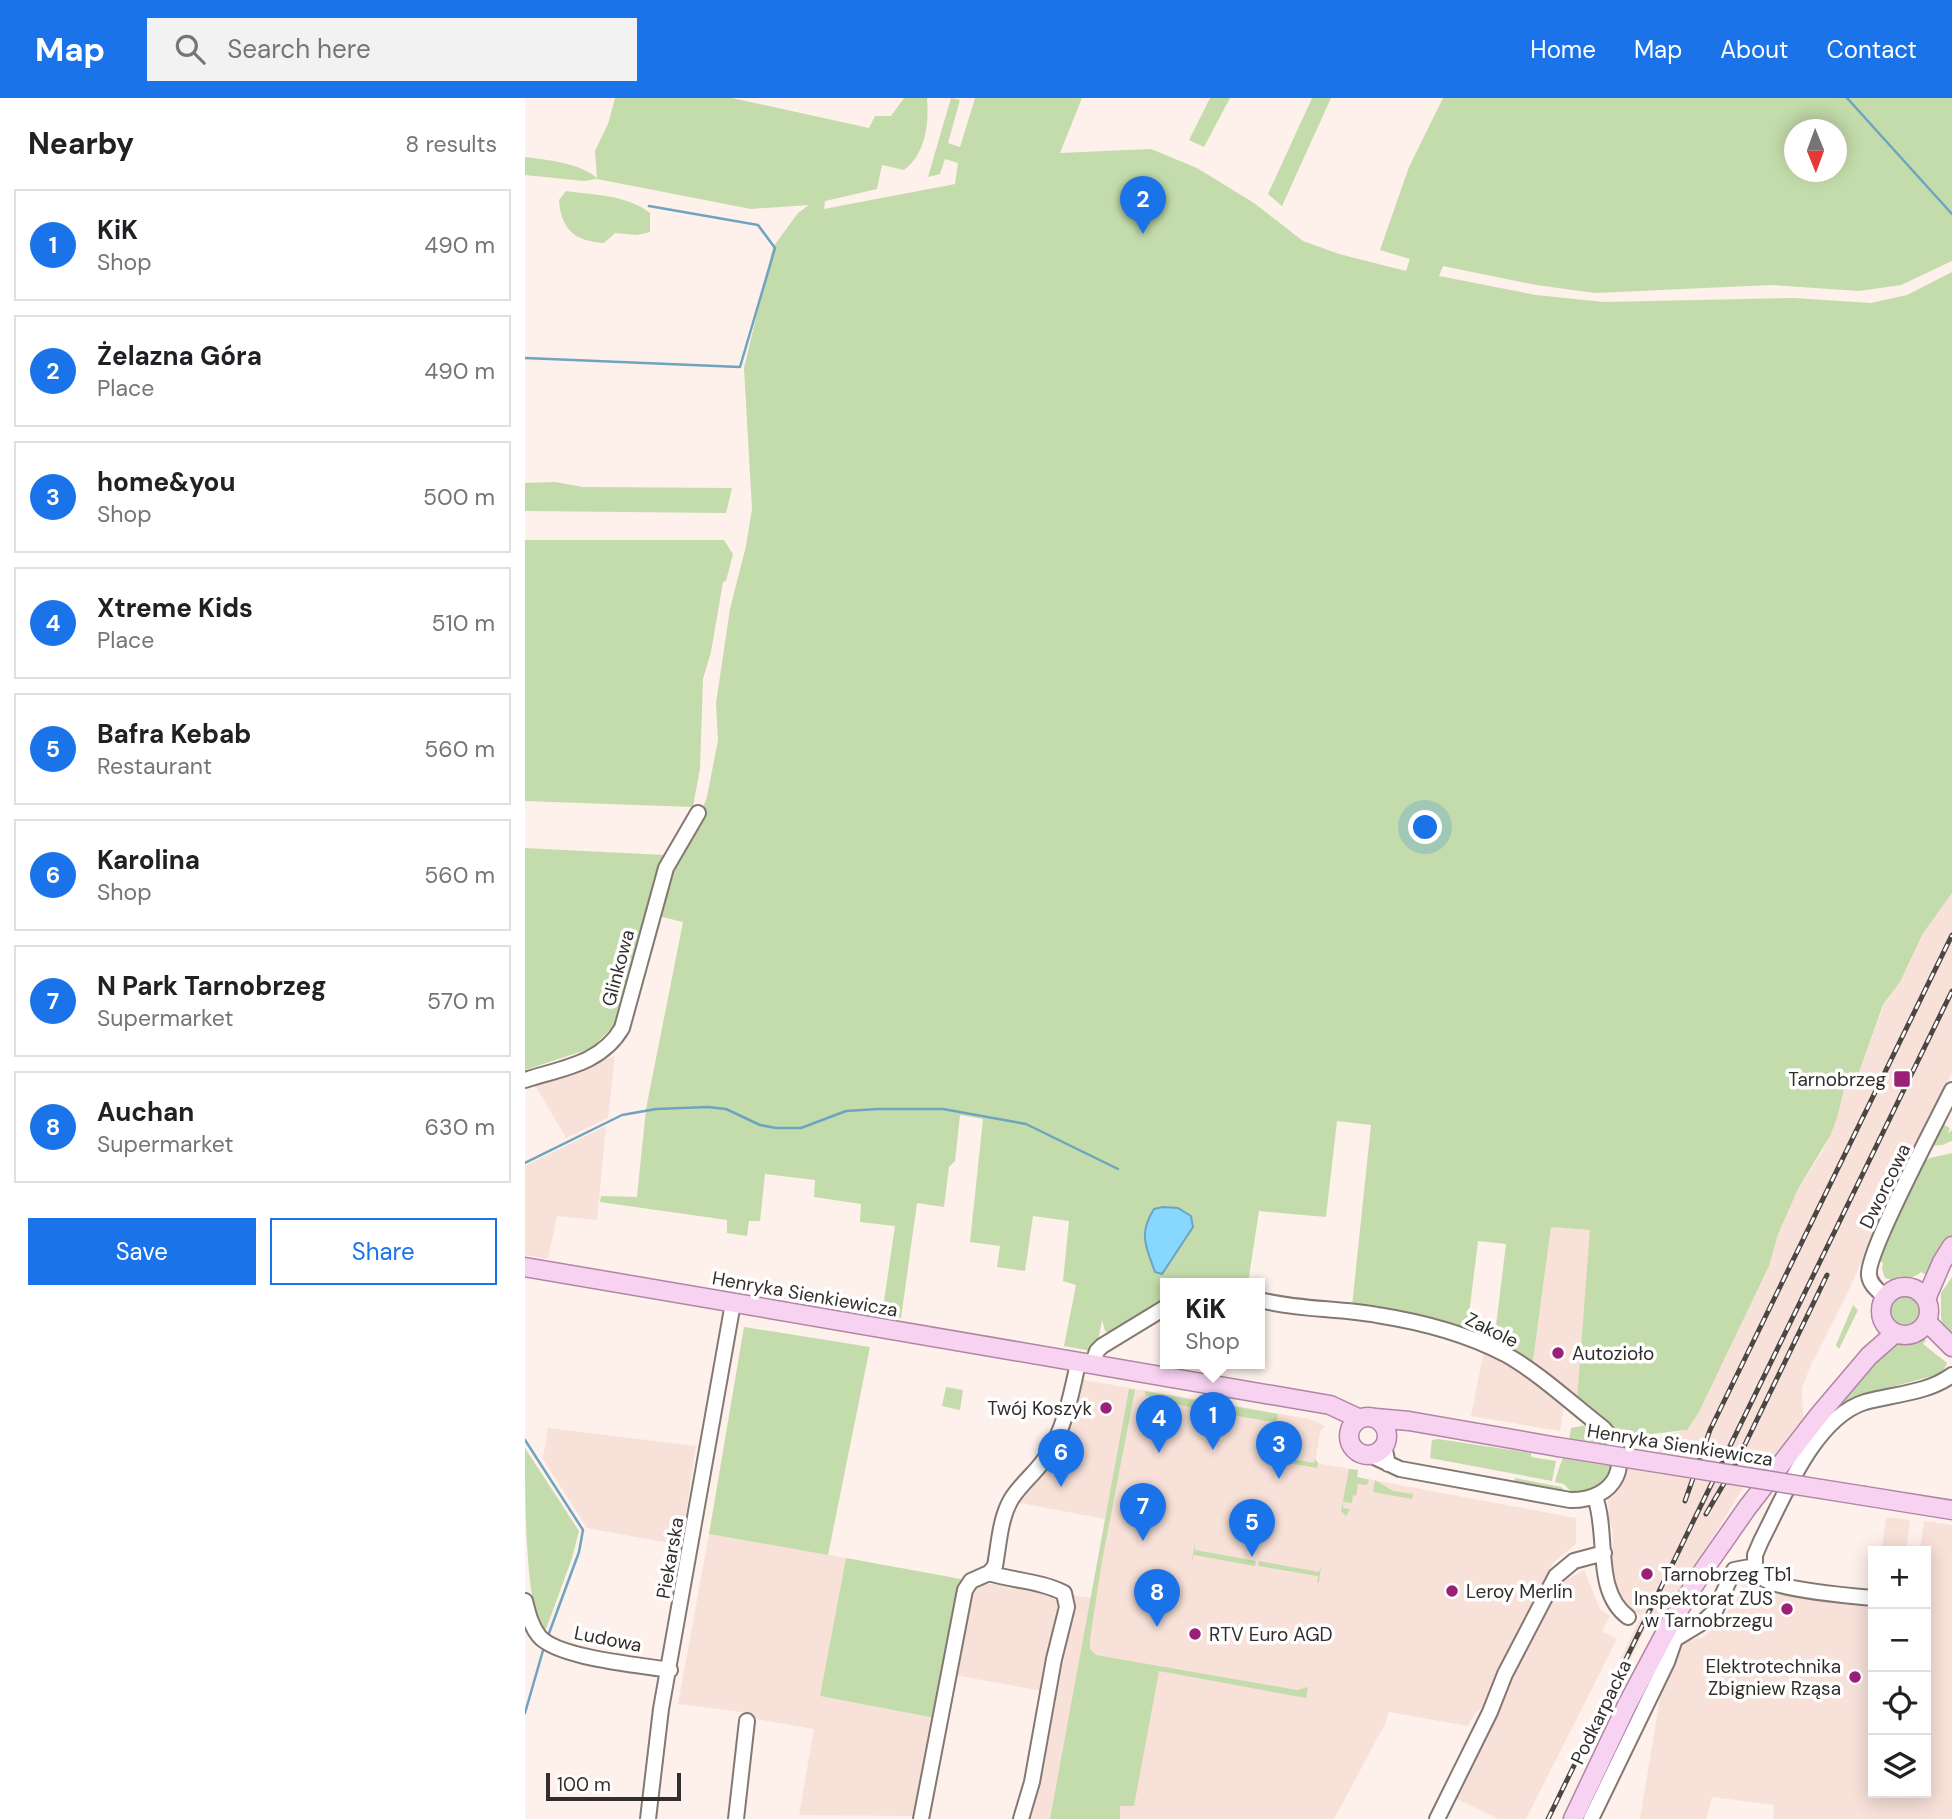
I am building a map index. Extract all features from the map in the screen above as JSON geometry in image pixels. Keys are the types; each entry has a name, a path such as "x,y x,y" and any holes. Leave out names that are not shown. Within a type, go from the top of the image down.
{"main road":[{"path":"1920,1293 1952,1246"},
{"name":"Henryka Sienkiewicza","path":"525,1267 1336,1407 1368,1418 1401,1420 1952,1510"},
{"path":"1896,1289 1920,1293 1929,1311 1924,1326 1909,1335 1888,1327 1880,1308 1885,1297 1896,1289"},
{"path":"1924,1326 1941,1344 1951,1347"},
{"name":"Podkarpacka","path":"1573,1819 1627,1705 1670,1624 1703,1571 1782,1462 1869,1356 1888,1327"},
{"name":"Henryka Sienkiewicza","path":"1313,1403 1344,1426 1349,1435"},
{"path":"1368,1418 1382,1423 1382,1450 1355,1450 1350,1443 1351,1427 1368,1418"},
{"path":"1382,1450 1401,1420"}],"street":[{"name":"Glinkowa","path":"525,1080 591,1059 602,1053 617,1038 666,869 698,813"},
{"name":"Dworcowa","path":"1885,1297 1873,1286 1869,1277 1871,1260 1884,1227 1952,1090"},
{"name":"Zakole","path":"1265,1301 1413,1321 1465,1336 1507,1356 1603,1428 1615,1443 1620,1462 1617,1473 1612,1485 1595,1497"},
{"name":"Piekarska","path":"648,1819 658,1732 733,1303"},
{"path":"921,1819 965,1590 971,1581 989,1573 995,1566 1004,1516 1011,1498 1054,1445 1085,1364 1102,1346 1160,1311"},
{"path":"1868,1597 1802,1589 1767,1581 1758,1575 1755,1555 1813,1445 1835,1419 1862,1403 1932,1386 1952,1375"},
{"path":"1382,1450 1400,1469 1562,1499 1583,1500 1595,1497 1601,1514 1606,1581 1610,1597 1628,1617"},
{"path":"1437,1819 1490,1712 1505,1674 1556,1576 1574,1561 1604,1553"},
{"path":"1591,1819 1667,1662 1675,1639 1703,1622 1715,1611 1734,1570 1755,1566"},
{"path":"989,1573 1010,1580 1050,1586 1064,1594 1067,1606 1054,1659 1032,1782 1021,1819"},
{"name":"Ludowa","path":"525,1601 532,1625 541,1638 556,1648 670,1670"},
{"path":"737,1819 747,1721"}],"shaded area":[{"path":"1952,893 1952,1073 1811,1365 1802,1388 1803,1418 1751,1485 1745,1484 1660,1626 1648,1623 1588,1746 1580,1743 1641,1616 1622,1600 1616,1587 1612,1569 1613,1530 1609,1521 1608,1499 1627,1456 1642,1442 1686,1430 1699,1412 1769,1266 1778,1234 1798,1189 1823,1151 1837,1118 1845,1086 1857,1078 1884,1005 1900,982 1922,935"},
{"path":"615,1056 608,1118 566,1138 535,1085"},
{"path":"606,1126 597,1220 557,1216 548,1259 525,1255 525,1166"},
{"path":"1551,1227 1591,1230 1577,1399 1532,1368"},
{"path":"1484,1350 1503,1360 1564,1406 1560,1431 1471,1416"},
{"path":"1078,1379 1309,1419 1325,1426 1320,1432 1315,1463 1358,1470 1357,1477 1576,1518 1576,1544 1553,1563 1497,1673 1484,1705 1468,1726 1389,1712 1334,1819 1030,1819 1071,1595 1091,1598 1105,1519 1014,1502 1052,1457"},
{"path":"548,1428 696,1446 681,1545 587,1528 543,1459"},
{"path":"1886,1517 1910,1520 1907,1546 1883,1546"},
{"path":"1924,1521 1952,1525 1952,1819 1773,1819 1774,1805 1712,1797 1706,1819 1640,1819 1661,1692 1681,1641 1702,1638 1712,1630 1729,1610 1735,1597 1738,1597 1743,1583 1868,1607 1868,1798 1931,1798 1931,1546 1921,1546"},
{"path":"709,1534 846,1558 820,1696 935,1718 916,1816 799,1815 814,1729 751,1718 750,1713 678,1704"},
{"path":"1584,1570 1600,1609 1610,1616 1602,1631 1617,1639 1526,1819 1499,1819 1455,1798 1492,1727 1515,1668 1562,1582"},
{"path":"977,1581 1059,1597 1043,1691 954,1675 971,1586"}],"green space":[{"path":"615,98 732,98 869,128 875,116 891,116 904,98 927,98 925,137 911,163 904,170 882,165 877,189 825,201 824,209 955,184 958,163 945,159 940,174 928,177 951,98 960,100 948,143 960,147 975,98 1082,98 1060,153 1151,149 1197,168 1254,203 1303,241 1339,254 1406,271 1410,259 1380,250 1409,167 1443,98 1952,98 1952,261 1901,285 1859,291 1771,285 1595,293 1536,285 1443,266 1439,276 1536,295 1604,302 1794,298 1871,303 1907,295 1952,272 1952,893 1922,935 1900,982 1883,1005 1857,1078 1845,1086 1830,1136 1798,1189 1778,1234 1769,1266 1699,1412 1687,1430 1644,1435 1622,1434 1577,1399 1590,1230 1551,1227 1532,1368 1494,1342 1506,1244 1478,1241 1467,1331 1425,1319 1352,1306 1371,1125 1337,1121 1326,1217 1259,1211 1249,1278 1160,1278 1160,1306 1113,1335 1105,1331 1102,1320 1096,1352 1064,1346 1076,1285 1063,1281 1069,1221 1033,1216 1025,1271 997,1267 1000,1246 970,1242 983,1119 960,1115 955,1161 949,1167 944,1207 917,1203 901,1318 882,1315 895,1226 860,1222 861,1204 814,1197 815,1180 765,1174 760,1221 749,1221 747,1236 727,1233 727,1220 600,1202 601,1196 637,1197 646,1109 683,922 658,916 671,871 694,830 707,797 718,740 716,703 730,609 752,509 744,368 773,247 798,213 809,205 751,209 597,179 584,181 525,175 525,157 573,166 597,178 595,151 608,124"},
{"path":"1210,98 1230,98 1204,147 1189,140"},
{"path":"1312,98 1331,98 1282,206 1268,194"},
{"path":"566,191 610,197 641,207 650,213 650,232 637,235 615,233 604,243 585,240 571,232 563,219 559,200"},
{"path":"555,482 583,487 732,488 726,513 525,511 525,483"},
{"path":"525,540 724,540 733,554 726,581 723,582 711,652 703,679 700,768 693,807 525,801"},
{"path":"525,848 664,855 617,1022 592,1048 525,1070"},
{"path":"1942,1124 1950,1128 1948,1134 1952,1130 1952,1141 1931,1146"},
{"path":"1952,1153 1952,1238 1926,1275 1921,1272 1904,1279 1885,1278 1883,1263 1878,1261 1925,1161"},
{"path":"1952,1277 1952,1333 1943,1326 1941,1293"},
{"path":"1905,1294 1918,1299 1923,1312 1918,1325 1905,1330 1892,1325 1887,1312 1892,1299"},
{"path":"1853,1305 1858,1310 1839,1349 1836,1345"},
{"path":"744,1327 870,1347 828,1555 709,1534"},
{"path":"1900,1340 1926,1340 1923,1344 1947,1363 1942,1373 1860,1396 1829,1415 1859,1376"},
{"path":"946,1387 963,1390 960,1410 942,1406"},
{"path":"1129,1389 1135,1390 1102,1561 1090,1649 1096,1655 1297,1690 1308,1687 1306,1698 1159,1671 1134,1806 1120,1806 1120,1819 1050,1819"},
{"path":"1145,1391 1195,1400 1193,1408 1146,1396"},
{"path":"1233,1406 1278,1414 1271,1455 1314,1463 1315,1459 1317,1468 1260,1458 1264,1433 1271,1433 1273,1422 1201,1410"},
{"path":"1587,1425 1602,1438 1610,1450 1610,1469 1606,1477 1591,1488 1571,1492 1564,1484 1555,1482 1571,1428"},
{"path":"1432,1440 1531,1453 1531,1457 1556,1461 1552,1481 1430,1458"},
{"path":"525,1448 579,1531 545,1632 541,1631 536,1614 529,1569"},
{"path":"1349,1469 1358,1470 1357,1477 1369,1480 1367,1485 1358,1484 1352,1503 1343,1502 1343,1508 1350,1509 1346,1516 1341,1511"},
{"path":"1515,1478 1561,1487 1567,1493 1514,1484"},
{"path":"1375,1480 1393,1491 1413,1494 1412,1499 1373,1492"},
{"path":"1195,1543 1195,1550 1256,1561 1255,1566 1194,1555 1192,1561"},
{"path":"846,1558 961,1579 935,1718 820,1696"},
{"path":"1259,1561 1319,1572 1321,1566 1319,1582 1317,1583 1318,1576 1258,1566"}],"water":[{"path":"1178,1208 1191,1216 1193,1227 1162,1274 1155,1272 1145,1233 1154,1209"}],"waterway":[{"path":"1847,98 1952,214"},
{"path":"525,358 740,367 775,248 758,225 649,206"},
{"path":"525,1163 622,1115 656,1109 726,1109 760,1125 776,1128 801,1128 846,1111 943,1109 1026,1124 1118,1169"},
{"path":"525,1440 583,1530 579,1552 548,1636"},
{"path":"525,1713 544,1647"}],"railway":[{"path":"1685,1501 1710,1430 1952,935"},
{"path":"1548,1819 1952,991"},
{"path":"1706,1514 1736,1463 1827,1275"}],"place":[{"name":"Żelazna Góra","path":"1143,234"},
{"name":"Tarnobrzeg","path":"1902,1079"},
{"name":"Autozioło","path":"1558,1353"},
{"name":"Twój Koszyk","path":"1106,1408"},
{"name":"KiK","path":"1213,1450"},
{"name":"Xtreme Kids","path":"1159,1453"},
{"name":"home&you","path":"1279,1479"},
{"name":"Karolina","path":"1061,1487"},
{"name":"N Park Tarnobrzeg","path":"1143,1541"},
{"name":"Bafra Kebab","path":"1252,1557"},
{"name":"Tarnobrzeg Tb1","path":"1647,1574"},
{"name":"Leroy Merlin","path":"1452,1591"},
{"name":"Inspektorat ZUS w Tarnobrzegu","path":"1787,1609"},
{"name":"Auchan","path":"1157,1627"},
{"name":"RTV Euro AGD","path":"1195,1634"},
{"name":"Elektrotechnika Zbigniew Rząsa","path":"1855,1677"}]}
